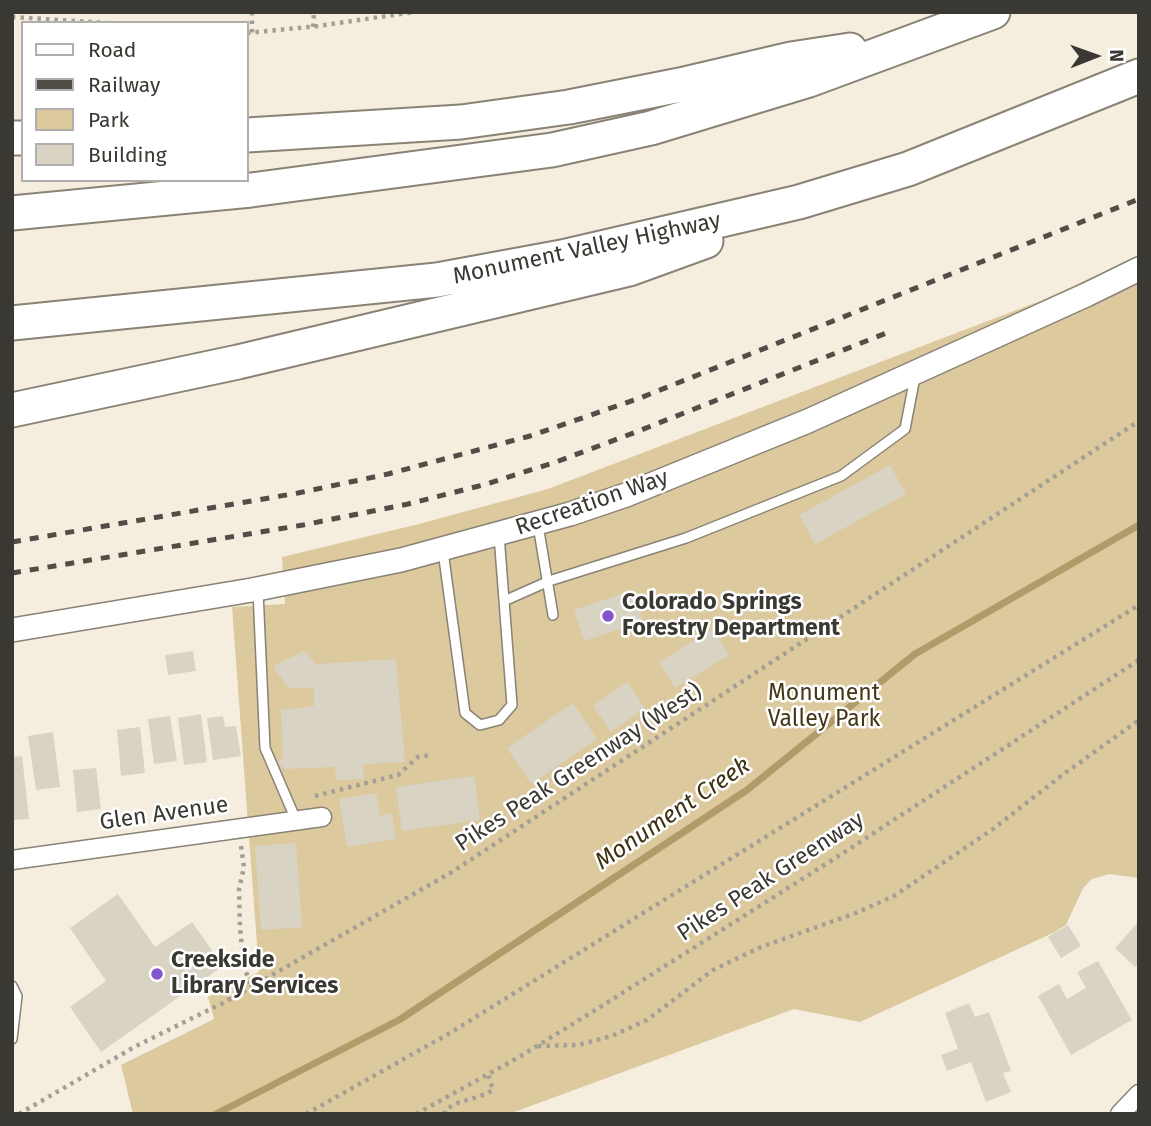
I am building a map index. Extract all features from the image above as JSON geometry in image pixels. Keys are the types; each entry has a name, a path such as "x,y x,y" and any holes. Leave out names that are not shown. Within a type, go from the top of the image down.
{"highway":[{"path":"12,213 251,190 552,150 651,128 758,96 932,37 993,12"},
{"path":"248,135 461,122 569,107 791,59 932,37"},
{"name":"Monument Valley Highway","path":"12,323 437,281 562,257 799,202 908,169 1139,76"},
{"path":"12,410 239,362 629,269 672,255 799,202"}],"street":[{"name":"Recreation Way","path":"12,630 258,589 401,560 538,523 626,495 808,421 1139,269"},
{"name":"Glen Avenue","path":"12,860 237,829 292,811 322,817"},
{"path":"1119,1114 1139,1094"}],"lane":[{"path":"504,601 549,582 686,538 841,476 905,429 916,372"},
{"path":"538,523 553,615"},
{"path":"442,549 465,713 480,725 499,720 512,705 499,534"},
{"path":"258,589 265,748 292,811"},
{"path":"12,986 17,996 12,1039"}],"path":[{"path":"252,12 249,33 313,27 414,12"},
{"path":"313,27 314,12"},
{"path":"12,17 75,21"},
{"name":"Pikes Peak Greenway (West)","path":"19,1114 136,1046 251,986 452,872 1139,421"},
{"path":"306,1114 450,1033 1139,605"},
{"name":"Pikes Peak Greenway","path":"416,1114 537,1046 837,857 1139,660"},
{"path":"537,1046 578,1045 612,1036 647,1020 713,970 761,947 856,913 894,896 993,830 1061,776 1139,720"},
{"path":"292,811 398,775 418,757 430,755"},
{"path":"237,829 244,867 239,889 240,928 244,966 251,986"},
{"path":"444,1114 446,1109 458,1103 493,1090 488,1074"}],"green space":[{"name":"Monument Valley Park","path":"1139,256 1139,878 1109,874 1092,879 1083,888 1066,925 1055,932 860,1022 794,1009 509,1114 133,1114 121,1065 214,1019 208,997 259,972 232,607 285,604 282,557 548,489 1040,301"}],"building":[{"path":"890,465 906,494 815,544 799,515"},
{"name":"Colorado Springs Forestry Department","path":"632,590 643,621 584,641 574,610"},
{"path":"713,629 729,655 675,688 659,662"},
{"path":"193,651 196,671 168,675 165,655"},
{"path":"304,651 316,664 396,659 405,762 363,764 364,779 336,780 335,767 285,769 277,763 283,758 281,710 314,706 314,688 288,688 273,666"},
{"path":"627,682 645,708 611,732 593,706"},
{"path":"573,703 597,739 531,784 507,748"},
{"path":"201,714 207,762 184,765 178,718"},
{"path":"170,716 177,761 154,764 148,719"},
{"path":"223,716 225,727 236,726 241,756 213,760 207,718"},
{"path":"140,727 145,773 121,776 117,730"},
{"path":"53,732 60,787 36,790 28,736"},
{"path":"22,756 29,819 12,820 12,757"},
{"path":"96,768 101,809 77,812 73,770"},
{"path":"474,776 480,820 402,831 396,787"},
{"path":"376,793 380,816 392,813 396,839 347,847 339,799"},
{"path":"296,843 302,927 261,930 255,846"},
{"name":"Creekside Library Services","path":"118,894 155,947 192,922 223,966 101,1052 70,1007 106,981 70,928"},
{"path":"1139,921 1139,963 1135,967 1115,948"},
{"path":"1068,925 1081,946 1061,958 1048,937"},
{"path":"1098,961 1132,1020 1071,1055 1038,996 1059,984 1067,999 1086,988 1077,972"},
{"path":"969,1003 975,1017 989,1012 1011,1071 1003,1073 1011,1092 986,1102 971,1062 947,1071 941,1055 958,1049 945,1013"}],"waterway":[{"name":"Monument Creek","path":"216,1114 399,1020 747,790 915,654 1139,525"}],"railway":[{"path":"12,542 298,493 388,474 530,436 640,398 1139,199"},
{"path":"12,573 303,525 408,504 483,485 556,462 636,432 889,332"}],"place":[{"name":"Colorado Springs Forestry Department","path":"608,616"},
{"name":"Creekside Library Services","path":"157,974"}]}
